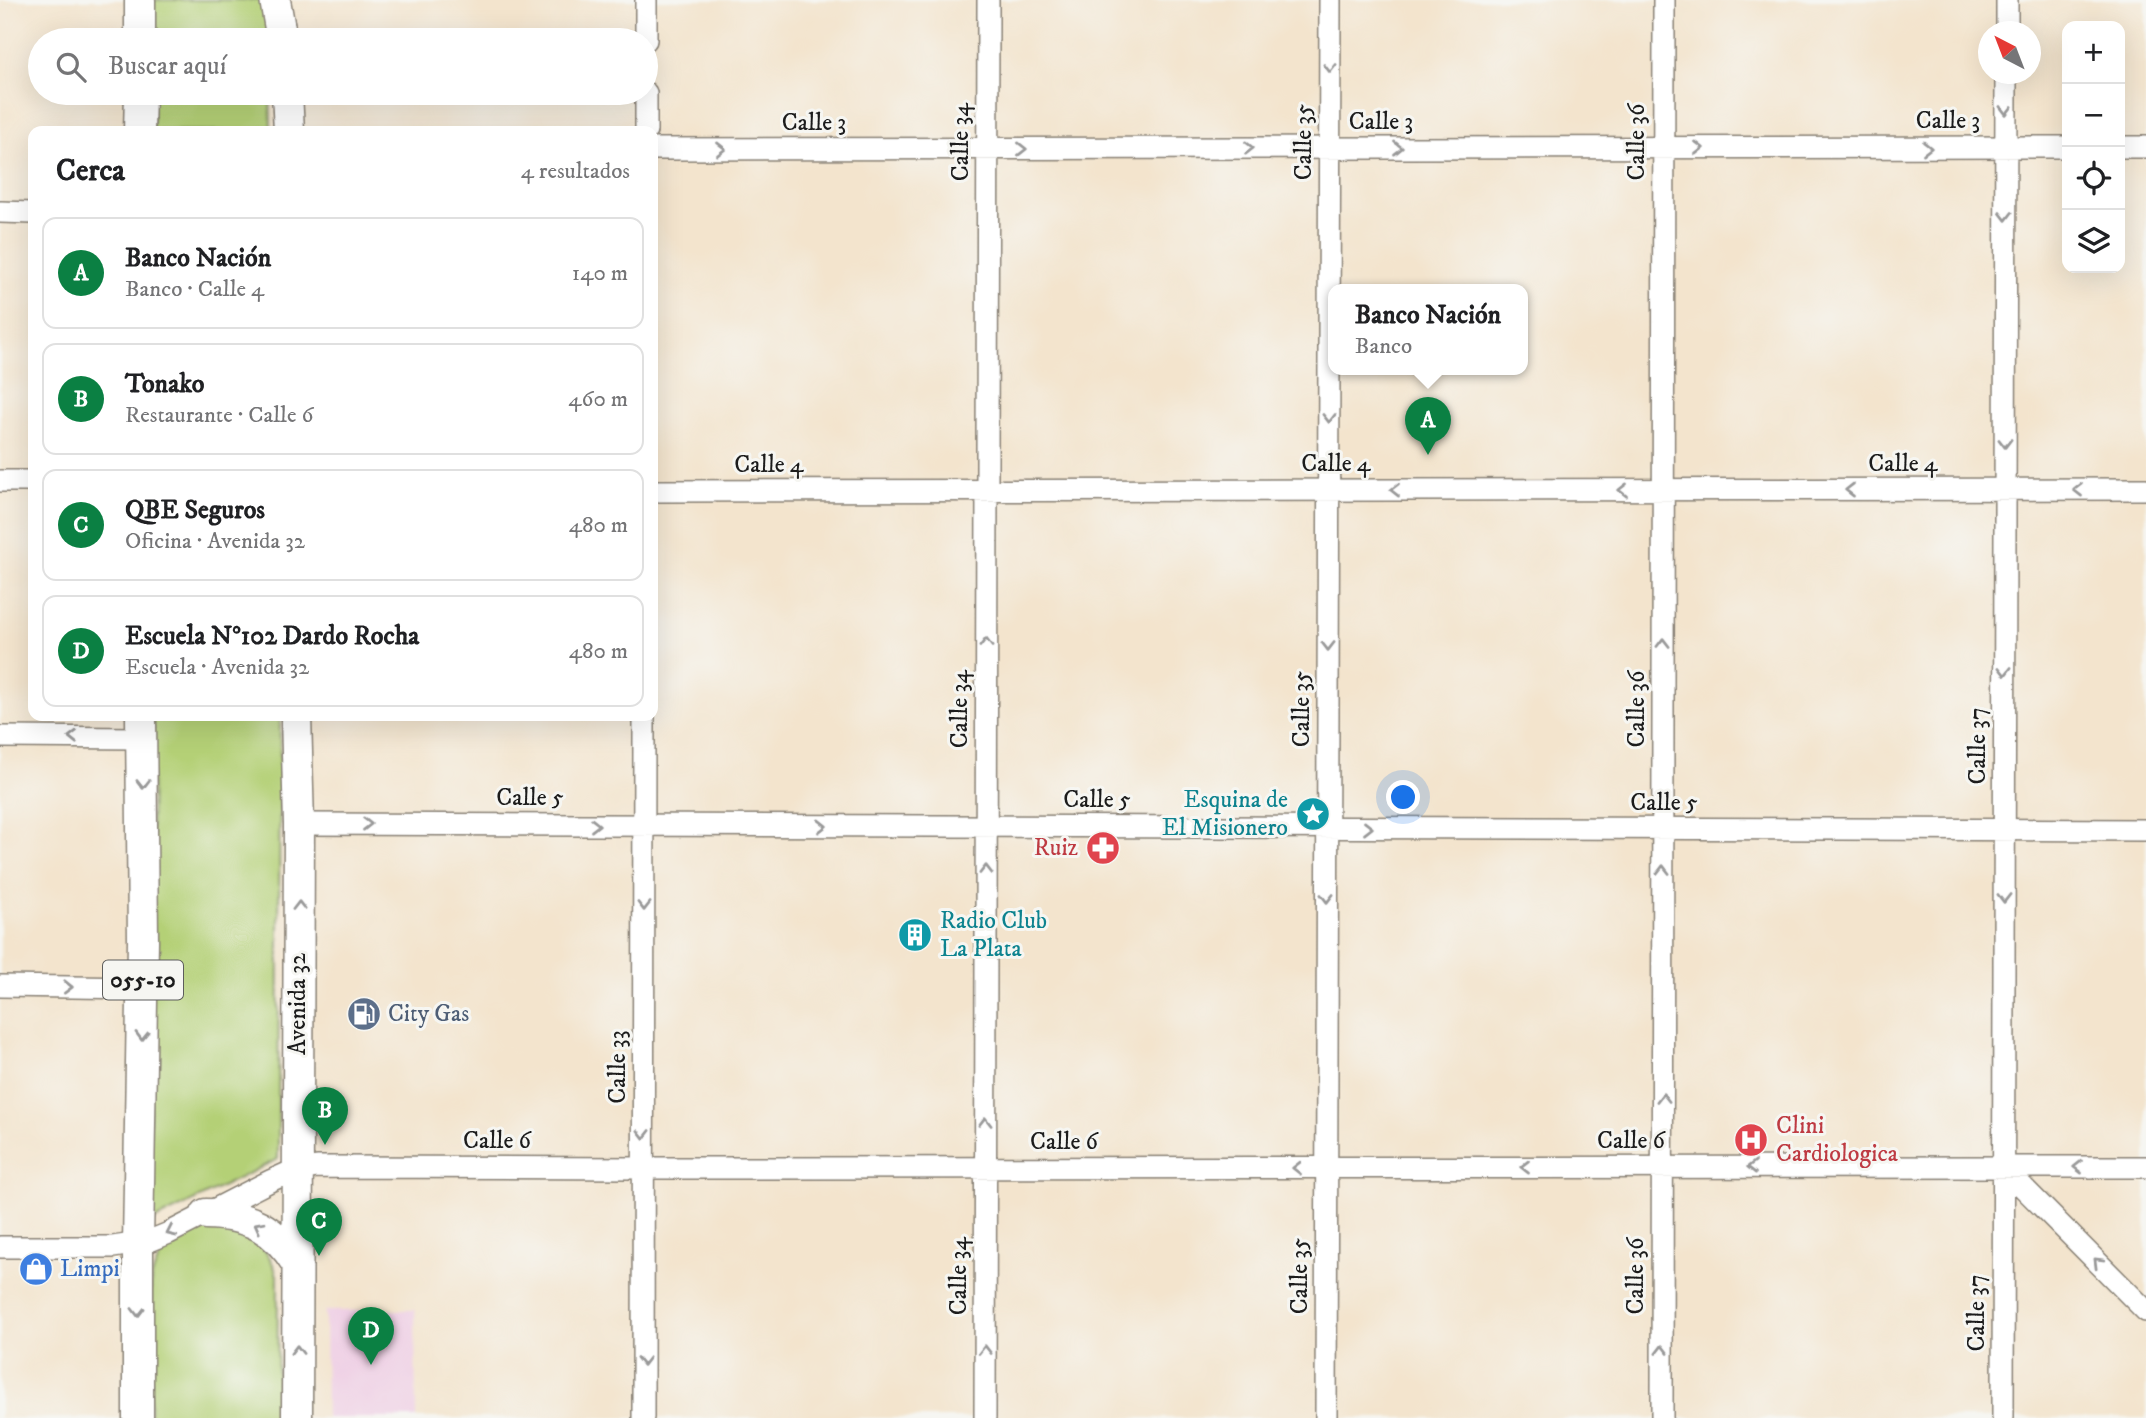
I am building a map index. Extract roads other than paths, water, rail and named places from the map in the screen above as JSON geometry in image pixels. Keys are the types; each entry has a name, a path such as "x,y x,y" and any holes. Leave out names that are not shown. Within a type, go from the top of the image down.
{"highway":[{"path":"140,0 140,28"},
{"path":"275,0 280,28"},
{"path":"139,126 140,105"},
{"path":"288,105 289,126"},
{"name":"Avenida 32","path":"296,721 299,824 296,1418"},
{"name":"055-10","path":"138,1418 142,988 141,727"},
{"path":"206,1214 236,1217 262,1227 282,1243 297,1264"}],"street":[{"path":"290,28 291,0"},
{"path":"646,0 646,28"},
{"name":"Calle 34","path":"985,1418 988,0"},
{"name":"Calle 35","path":"1330,0 1330,284"},
{"name":"Calle 36","path":"1662,1418 1664,0"},
{"path":"2007,0 2007,21"},
{"name":"Calle 37","path":"2003,1418 2006,84"},
{"path":"646,105 646,126"},
{"name":"Calle 3","path":"658,149 2062,147"},
{"path":"2125,147 2146,147"},
{"path":"0,212 28,214"},
{"name":"Calle 35","path":"1326,1418 1329,375"},
{"path":"0,481 28,481"},
{"name":"Calle 4","path":"658,491 2146,489"},
{"name":"Calle 33","path":"643,1418 645,721"},
{"path":"0,737 141,727"},
{"name":"Calle 5","path":"299,824 2146,830"},
{"path":"0,986 142,988"},
{"name":"Calle 6","path":"0,1247 100,1247 138,1244 159,1238 270,1181 298,1170 317,1167 2146,1167"},
{"path":"2003,1167 2146,1311"}],"place":[{"name":"Banco Nación","path":"1428,455"},
{"name":"Esquina de El Misionero","path":"1313,814"},
{"name":"Ruiz","path":"1103,848"},
{"name":"Radio Club La Plata","path":"915,935"},
{"name":"City Gas","path":"364,1014"},
{"name":"Clini Cardiologica","path":"1751,1140"},
{"name":"Tonako","path":"325,1145"},
{"name":"QBE Seguros","path":"319,1256"},
{"name":"Limpi","path":"36,1269"},
{"name":"Escuela N°102 Dardo Rocha","path":"371,1365"}]}
